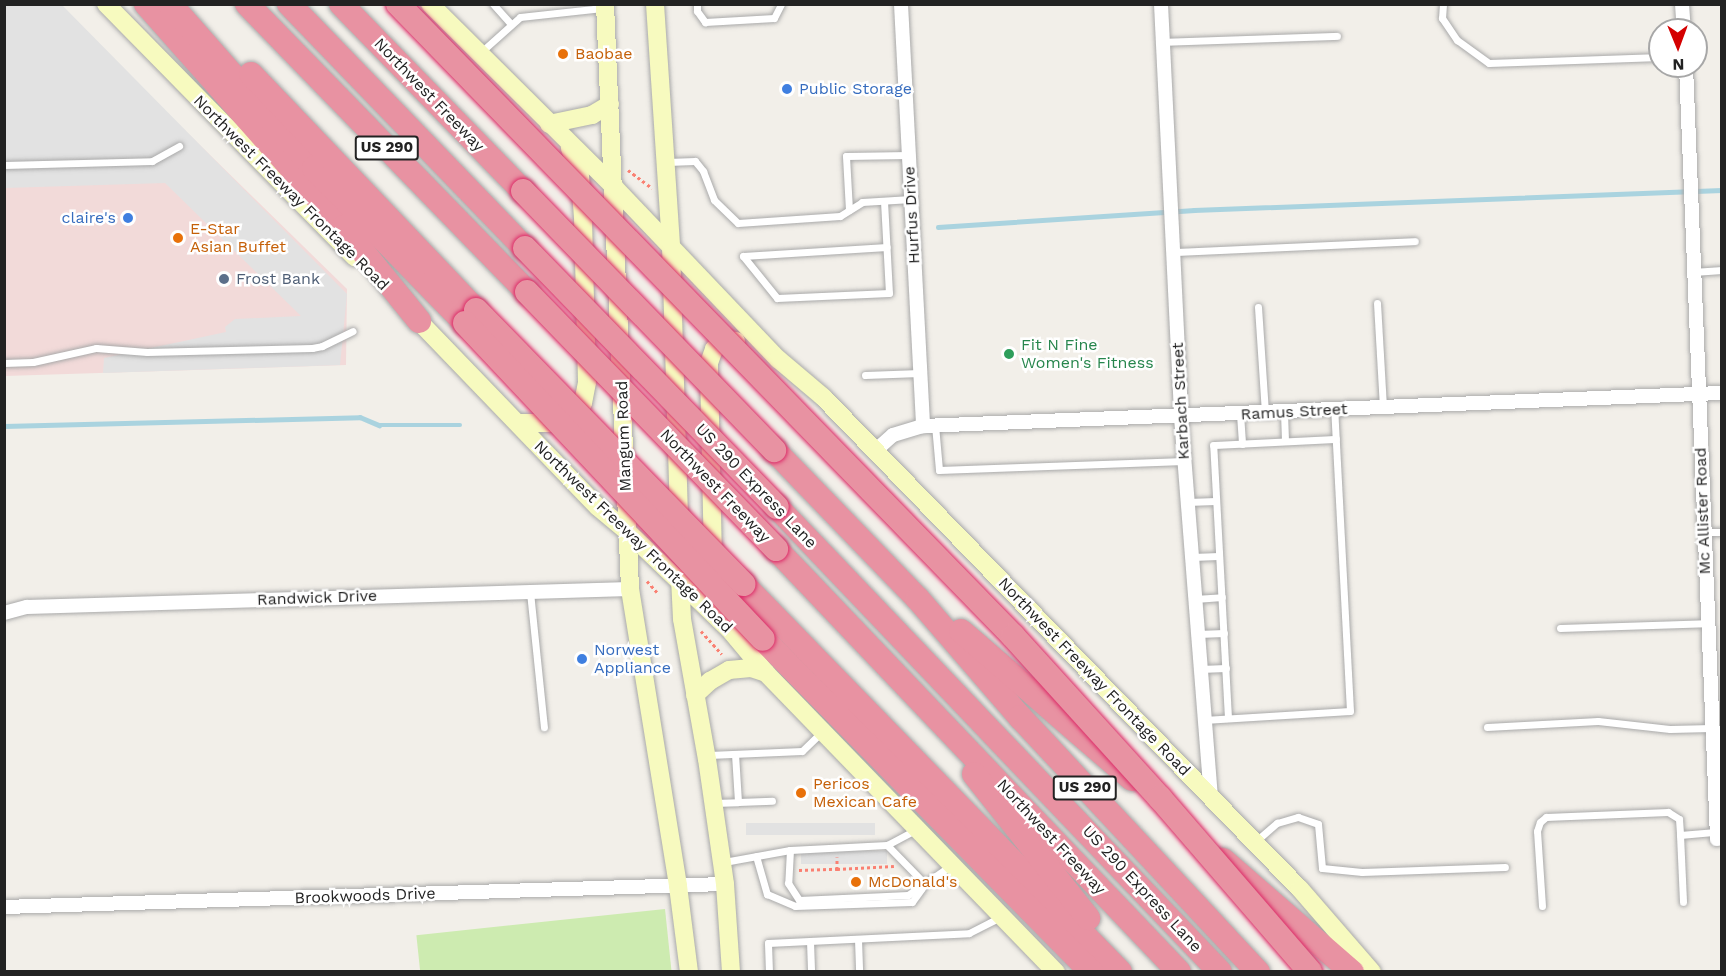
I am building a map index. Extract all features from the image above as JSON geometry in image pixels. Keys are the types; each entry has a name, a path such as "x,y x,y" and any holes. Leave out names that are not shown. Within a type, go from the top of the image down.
{"highway":[{"path":"146,4 344,226 419,321"},
{"path":"170,4 314,168 820,700 1091,972"},
{"path":"186,4 476,310 1120,972"},
{"name":"Northwest Freeway","path":"247,4 776,549 1179,972"},
{"name":"US 290 Express Lane","path":"289,4 777,507 1220,972"},
{"name":"Northwest Freeway","path":"341,4 918,599 1020,717 1258,972"},
{"path":"398,4 1013,636 1160,798 1310,972"},
{"path":"918,599 976,643 1352,972"},
{"path":"956,736 975,777 1130,972"}],"main road":[{"name":"Northwest Freeway Frontage Road","path":"106,4 519,423 598,507 627,531 729,629 766,673 954,864 1056,972"},
{"name":"Northwest Freeway Frontage Road","path":"430,4 568,144 614,187 778,360 823,398 875,451 1300,889 1372,972"},
{"path":"655,4 671,247 682,619 714,803 725,884 731,972"},
{"name":"Mangum Road","path":"605,6 627,531 638,584 689,972"},
{"path":"549,124 592,114 610,104"},
{"path":"519,423 550,423 572,415 583,403 587,382 584,218 580,176 568,144"},
{"path":"729,629 713,568 709,363 714,349 724,340 745,343 778,360"},
{"path":"695,695 710,681 729,670 751,668 766,673"}],"street":[{"name":"Hurfus Drive","path":"901,4 920,373 929,425"},
{"name":"Karbach Street","path":"1161,4 1181,417 1211,797"},
{"name":"Mc Allister Road","path":"1687,78 1712,728 1717,754 1716,835"},
{"name":"Ramus Street","path":"875,451 893,435 929,425 1181,417 1722,393"},
{"name":"Randwick Drive","path":"4,613 27,607 530,592 638,584"},
{"name":"Brookwoods Drive","path":"4,907 725,884"}],"lane":[{"path":"493,4 511,24"},
{"path":"697,4 697,11 705,22 774,18 781,4"},
{"path":"1443,4 1442,18 1457,40 1489,63 1648,57"},
{"path":"479,54 520,17 605,6"},
{"path":"1163,42 1337,36"},
{"path":"4,165 152,161 179,146"},
{"path":"849,210 846,156 909,155"},
{"path":"666,162 695,161 703,171 714,200 738,223 840,216 862,202 911,199"},
{"path":"884,201 887,247 889,293 777,297 743,256 887,247"},
{"path":"1174,252 1415,241"},
{"path":"1693,272 1722,270"},
{"path":"1377,303 1383,408"},
{"path":"1258,307 1265,413"},
{"path":"4,363 33,362 96,348 147,352 298,349 322,346 353,331"},
{"path":"865,375 920,373"},
{"path":"1204,720 1350,711 1334,410"},
{"path":"1284,412 1286,441"},
{"path":"1240,414 1242,444"},
{"path":"929,425 939,470 1184,461"},
{"path":"1228,718 1213,445 1336,439"},
{"path":"1187,502 1216,501"},
{"path":"1704,532 1722,532"},
{"path":"1191,557 1219,556"},
{"path":"530,592 544,727"},
{"path":"1195,599 1222,597"},
{"path":"1560,628 1708,623"},
{"path":"1198,634 1224,633"},
{"path":"1200,669 1226,668"},
{"path":"1487,727 1598,721 1670,729 1712,728"},
{"path":"706,755 802,751 824,731"},
{"path":"735,754 738,802"},
{"path":"714,803 772,801"},
{"path":"1542,906 1537,831 1540,822 1546,817 1668,812 1679,819 1683,902"},
{"path":"1254,842 1277,823 1298,817 1318,824 1322,868 1362,872 1505,867"},
{"path":"722,862 790,850 887,845 918,827"},
{"path":"1680,835 1716,835"},
{"path":"887,845 925,884"},
{"path":"790,850 788,883 799,900 908,894 954,864"},
{"path":"756,856 767,894 795,906 912,902 925,884"},
{"path":"769,972 768,944 969,933 1002,916"},
{"path":"858,939 859,972"},
{"path":"810,941 811,972"}],"path":[{"path":"627,170 658,192"},
{"name":"Northwest Freeway Frontage Road","path":"638,584 657,592"},
{"name":"Northwest Freeway Frontage Road","path":"697,628 705,632 724,661"},
{"path":"797,870 899,866"}],"shaded area":[{"path":"4,5 57,5 347,289 346,365 5,376"},
{"path":"4,5 62,5 347,294 340,365 103,373 104,358 226,332 225,327 235,319 301,316 165,183 5,188"},
{"path":"746,823 875,823 875,835 746,835"},
{"path":"801,851 887,851 887,864 801,864"}],"green space":[{"path":"665,909 671,971 420,972 416,935"}],"waterway":[{"path":"938,227 1194,210 1722,190"},
{"path":"4,426 360,417 379,425 460,425"}],"place":[{"name":"Baobae","path":"563,54"},
{"name":"Public Storage","path":"787,89"},
{"name":"claire's","path":"128,218"},
{"name":"E-Star Asian Buffet","path":"178,238"},
{"name":"Frost Bank","path":"224,279"},
{"name":"Fit N Fine Women's Fitness","path":"1009,354"},
{"name":"Norwest Appliance","path":"582,659"},
{"name":"Pericos Mexican Cafe","path":"801,793"},
{"name":"McDonald's","path":"856,882"}]}
